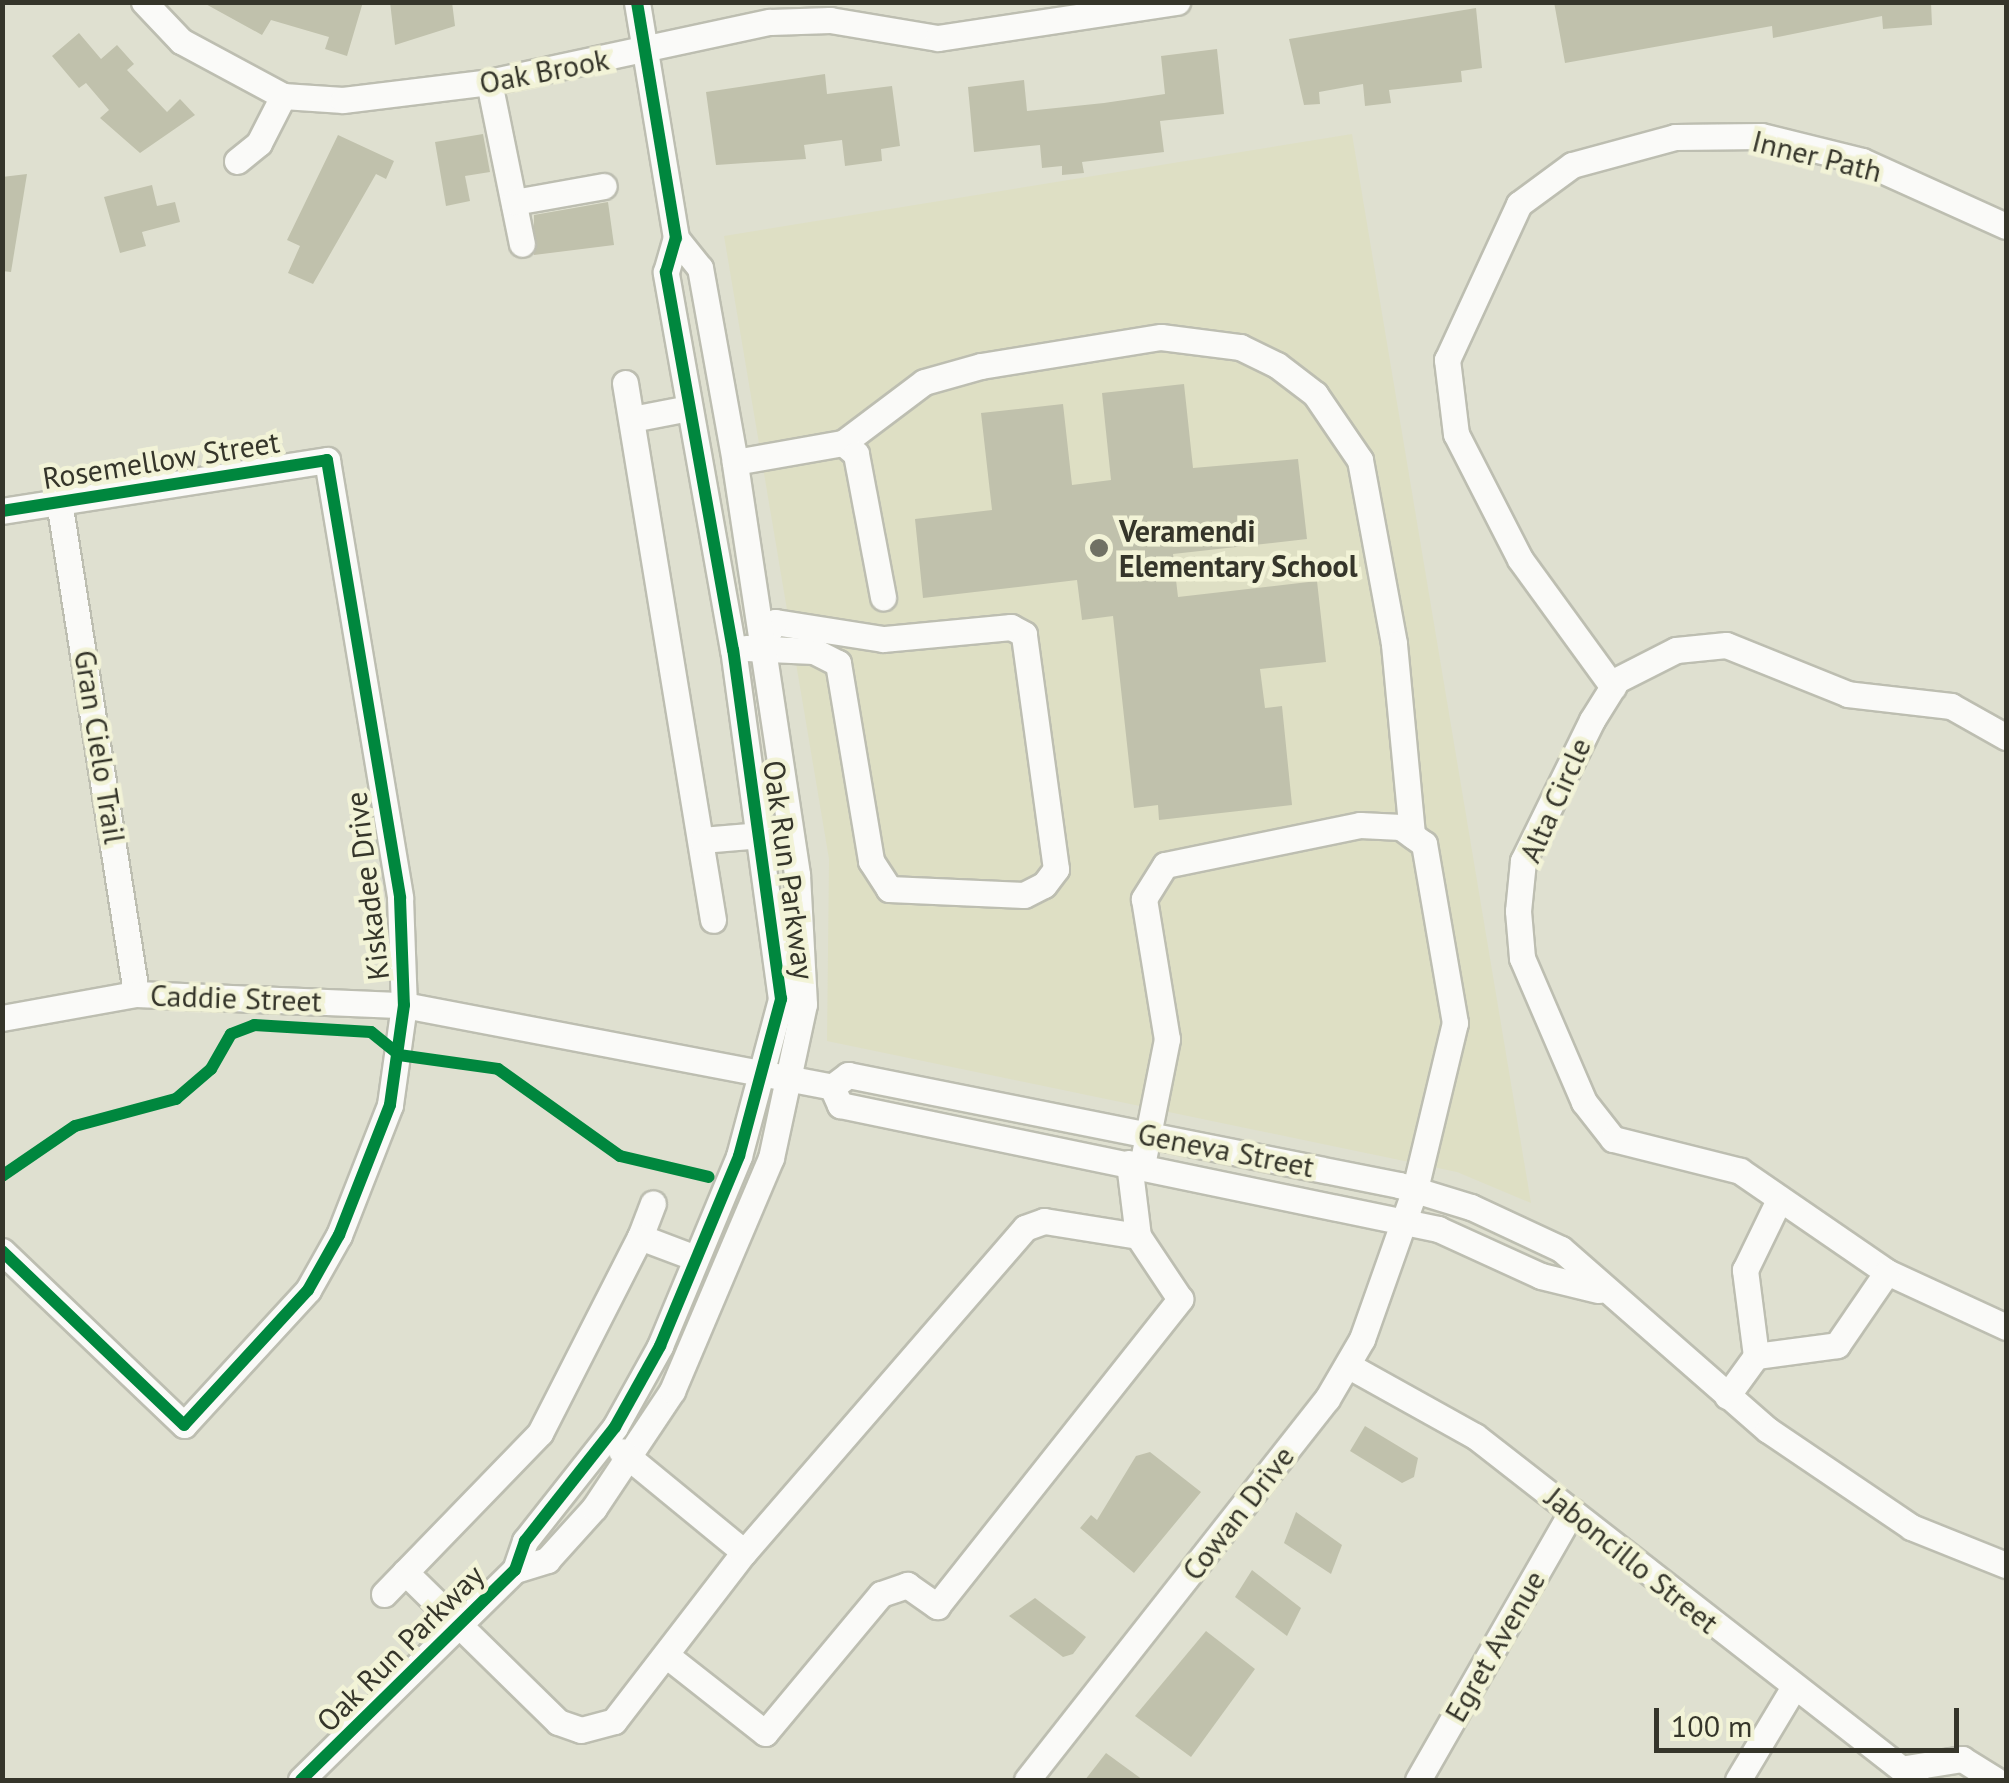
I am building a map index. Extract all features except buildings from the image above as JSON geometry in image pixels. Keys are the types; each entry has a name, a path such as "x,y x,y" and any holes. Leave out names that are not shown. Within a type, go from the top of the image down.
{"street":[{"name":"Oak Brook","path":"144,2 181,41 282,96 388,98 489,82 770,22 830,20 938,38 1091,26 1176,2"},
{"name":"Oak Run Parkway","path":"514,1570 547,1560 631,1459 726,1271 793,1078 804,1004 796,874 689,408 666,272 676,238 637,2"},
{"path":"489,82 522,244"},
{"path":"237,161 259,143 282,96"},
{"name":"Inner Path","path":"1613,687 1520,558 1456,434 1447,360 1519,204 1572,165 1675,136 1760,136 1862,161 2006,226"},
{"path":"514,202 604,186"},
{"name":"Oak Run Parkway","path":"301,1780 514,1570 525,1541 606,1440 660,1346 765,1072 781,999 761,834 735,462 700,268 676,238"},
{"path":"666,1656 765,1733 872,1600 907,1584 938,1606 1180,1299 1139,1227 1136,1164 1167,1039 1144,899 1165,865 1360,825 1412,835 1394,644 1360,460 1315,394 1277,365 1240,347 1161,337 981,366 924,382 843,444 735,462"},
{"path":"625,383 713,920"},
{"path":"632,419 689,408"},
{"path":"843,444 867,479 883,597"},
{"name":"Rosemellow Street","path":"2,511 327,460"},
{"name":"Kiskadee Drive","path":"2,1251 184,1424 308,1290 339,1235 390,1106 404,1005 400,898 327,460"},
{"name":"Gran Cielo Trail","path":"58,501 136,994"},
{"path":"776,622 883,638 1011,627 1024,634 1056,869 1024,895 925,894 889,889 871,862 838,663 746,648 776,622"},
{"path":"1613,687 1676,650 1726,645 1848,694 1952,706 2006,738"},
{"name":"Alta Circle","path":"1613,687 1523,861 1522,958 1584,1102 1613,1139 1719,1161 1887,1272 2006,1327"},
{"path":"702,840 761,834"},
{"name":"Cowan Drive","path":"1027,1780 1349,1366 1415,1189 1455,1023 1436,874 1412,835"},
{"name":"Caddie Street","path":"2,1018 136,994 404,1005 765,1072"},
{"name":"Geneva Street","path":"765,1072 832,1087 848,1075 1415,1189 1561,1249 1598,1290 1727,1396 1911,1527 2006,1565"},
{"name":"Geneva Street","path":"832,1087 840,1105 1404,1220 1598,1290"},
{"path":"1139,1227 1169,1171"},
{"path":"1727,1396 1756,1356 1745,1270 1780,1200"},
{"path":"384,1594 540,1433 640,1238 652,1202"},
{"path":"405,1572 454,1630 558,1722 581,1730 614,1721 744,1552 1025,1228 1044,1221 1139,1227"},
{"path":"640,1238 693,1257"},
{"path":"1756,1356 1837,1344 1887,1272"},
{"name":"Jaboncillo Street","path":"1349,1366 1474,1436 1792,1690 1911,1774 1962,1760 1996,1780"},
{"path":"606,1440 744,1552"},
{"name":"Egret Avenue","path":"1418,1780 1572,1511"},
{"path":"1738,1780 1792,1690"}],"shaded area":[{"name":"Veramendi Elementary School","path":"1352,134 1531,1203 1457,1172 827,1041 829,859 724,236"}],"cycle path":[{"path":"301,1780 515,1570 525,1541 615,1427 660,1346 739,1156 781,999 733,650 666,272 676,238 637,2"},
{"path":"2,511 327,460 400,898 404,1005 390,1105 339,1235 308,1290 184,1425 2,1251"},
{"path":"2,1176 75,1126 176,1099 211,1069 231,1034 254,1025 371,1032 399,1055 498,1069 620,1156 709,1177"}],"place":[{"name":"Veramendi Elementary School","path":"1099,548"}]}
